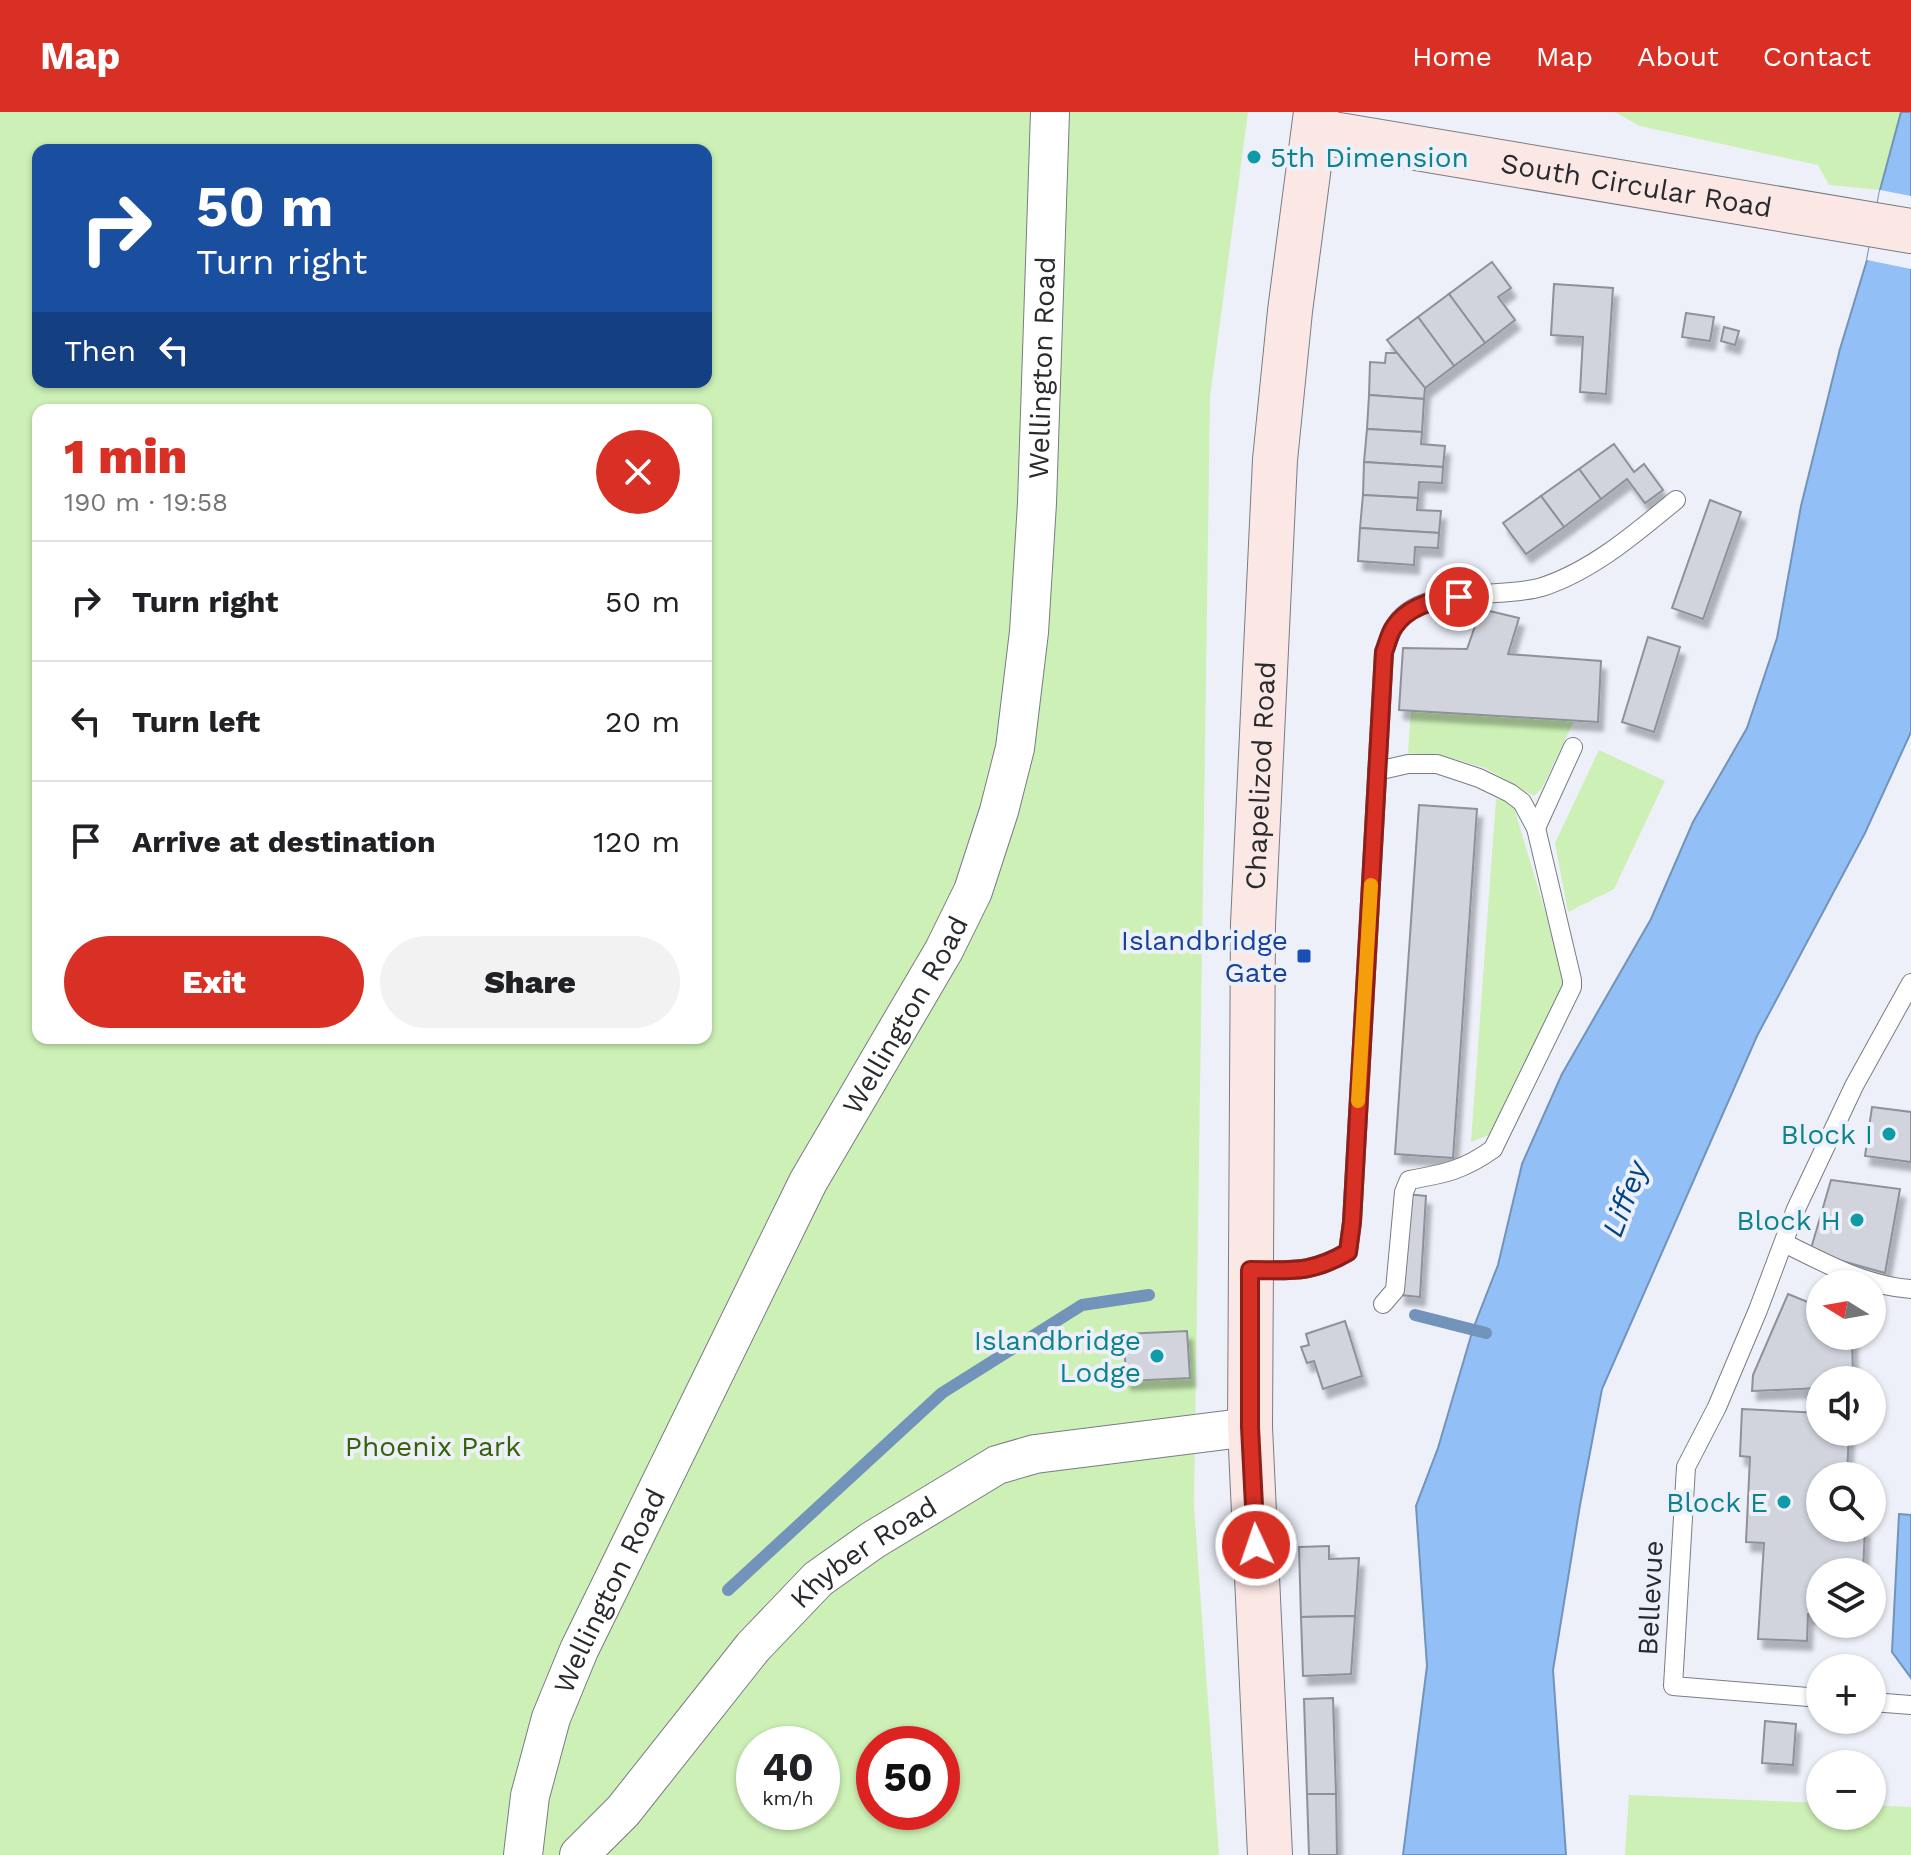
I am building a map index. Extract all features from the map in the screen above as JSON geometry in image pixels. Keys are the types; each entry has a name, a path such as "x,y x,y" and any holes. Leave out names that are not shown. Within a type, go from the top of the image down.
{"main road":[{"name":"South Circular Road","path":"1316,122 1819,217 1911,231"},
{"name":"Chapelizod Road","path":"1270,1855 1250,1427 1253,924 1275,460 1290,311 1316,122"}],"street":[{"name":"Wellington Road","path":"523,1855 530,1796 548,1731 579,1650 808,1182 944,950 973,891 999,811 1015,748 1029,632 1037,503 1050,112"},
{"name":"Khyber Road","path":"579,1855 623,1811 753,1647 818,1579 873,1540 997,1465 1035,1454 1250,1427"}],"lane":[{"path":"1250,1270 1300,1271 1326,1265 1348,1252 1384,652 1394,627 1412,610 1437,599 1541,587 1623,543 1676,500"},
{"path":"1536,828 1573,747"},
{"path":"1377,771 1408,764 1437,764 1510,793 1522,802 1536,828 1572,987 1493,1149 1471,1164 1448,1173 1409,1180 1404,1192 1395,1290 1383,1304"},
{"name":"Bellevue","path":"1806,1697 1673,1686 1686,1467 1717,1407 1796,1209 1854,1086 1911,983"},
{"path":"1784,1243 1860,1280 1911,1289"},
{"path":"1886,1703 1911,1705"}],"green space":[{"name":"Phoenix Park","path":"0,112 1248,112 1210,397 1194,1506 1219,1855 0,1855"},
{"path":"1615,112 1901,112 1880,190 1829,185 1818,165 1640,126"},
{"path":"1411,710 1574,721 1542,788 1534,796 1485,768 1447,757 1408,753"},
{"path":"1599,750 1665,781 1614,889 1568,912 1555,843"},
{"path":"1496,799 1512,801 1567,985 1491,1134 1471,1142"},
{"path":"1629,1795 1806,1802 1806,1830 1886,1830 1886,1806 1911,1807 1911,1855 1625,1855"}],"water":[{"name":"Liffey","path":"1901,112 1911,112 1911,732 1865,833 1757,1036 1602,1389 1553,1670 1566,1855 1403,1855 1427,1666 1416,1506 1438,1448 1473,1329 1498,1265 1522,1164 1562,1074 1651,919 1693,822 1747,728 1777,638 1801,506 1840,349 1867,260 1880,190"},
{"path":"1899,1514 1911,1515 1911,1678 1892,1652"}],"pier":[{"path":"1880,190 1911,196 1911,269 1867,260"}],"building":[{"path":"1492,262 1511,288 1498,297 1515,320 1485,343 1449,294"},
{"path":"1554,284 1613,288 1606,394 1580,392 1583,337 1551,335"},
{"path":"1449,294 1485,343 1454,366 1418,317"},
{"path":"1686,313 1714,317 1710,341 1682,337"},
{"path":"1418,317 1454,366 1425,388 1387,340"},
{"path":"1724,327 1739,331 1735,345 1721,341"},
{"path":"1386,353 1397,353 1425,388 1424,399 1369,395 1370,362 1385,363"},
{"path":"1369,395 1424,399 1422,432 1367,429"},
{"path":"1367,429 1422,432 1421,444 1445,446 1443,467 1364,462"},
{"path":"1614,444 1634,472 1644,464 1663,490 1645,503 1627,479 1601,499 1579,469"},
{"path":"1364,462 1443,467 1442,483 1419,482 1418,498 1363,495"},
{"path":"1579,469 1601,499 1564,527 1541,496"},
{"path":"1363,495 1418,498 1417,510 1441,511 1439,533 1360,528"},
{"path":"1541,496 1564,527 1526,554 1503,523"},
{"path":"1710,500 1741,512 1703,619 1672,608"},
{"path":"1360,528 1439,533 1438,548 1415,547 1414,565 1358,561"},
{"path":"1481,609 1519,618 1508,654 1601,661 1598,722 1399,710 1403,648 1467,649"},
{"path":"1648,637 1680,647 1654,732 1622,722"},
{"path":"1419,805 1477,809 1453,1158 1395,1154"},
{"name":"Block I","path":"1872,1107 1911,1112 1911,1162 1865,1156"},
{"name":"Block H","path":"1831,1180 1900,1189 1886,1270 1874,1270 1810,1252"},
{"path":"1406,1194 1426,1196 1420,1297 1400,1295"},
{"path":"1788,1294 1806,1301 1806,1350 1852,1350 1853,1366 1806,1366 1806,1389 1752,1391 1753,1375"},
{"path":"1345,1321 1362,1376 1323,1389 1314,1361 1307,1363 1301,1347 1309,1345 1306,1334"},
{"name":"Islandbridge Lodge","path":"1187,1331 1190,1378 1126,1381 1124,1334"},
{"name":"Block E","path":"1742,1409 1806,1412 1806,1446 1848,1446 1848,1462 1806,1462 1806,1542 1864,1542 1864,1558 1806,1558 1807,1641 1758,1639 1764,1543 1746,1542 1750,1457 1740,1456"},
{"path":"1329,1546 1329,1559 1359,1558 1355,1616 1301,1617 1299,1547"},
{"path":"1355,1616 1351,1674 1303,1676 1301,1617"},
{"path":"1333,1698 1336,1794 1307,1794 1304,1699"},
{"path":"1765,1721 1796,1724 1793,1765 1762,1763"},
{"path":"1307,1794 1336,1794 1337,1855 1309,1855"}],"waterway":[{"path":"728,1590 942,1393 1082,1305 1149,1295"},
{"path":"1415,1315 1486,1333"}],"slow traffic":[{"path":"1358,1101 1371,885"}],"place":[{"name":"5th Dimension","path":"1254,157"},
{"name":"Islandbridge Gate","path":"1304,956"},
{"name":"Block I","path":"1889,1134"},
{"name":"Block H","path":"1857,1220"},
{"name":"Islandbridge Lodge","path":"1157,1356"},
{"name":"Block E","path":"1784,1502"}],"route":[{"path":"1256,1545 1250,1427 1250,1270 1300,1271 1326,1265 1348,1252 1384,652 1394,627 1412,610 1437,599 1459,597"}]}
